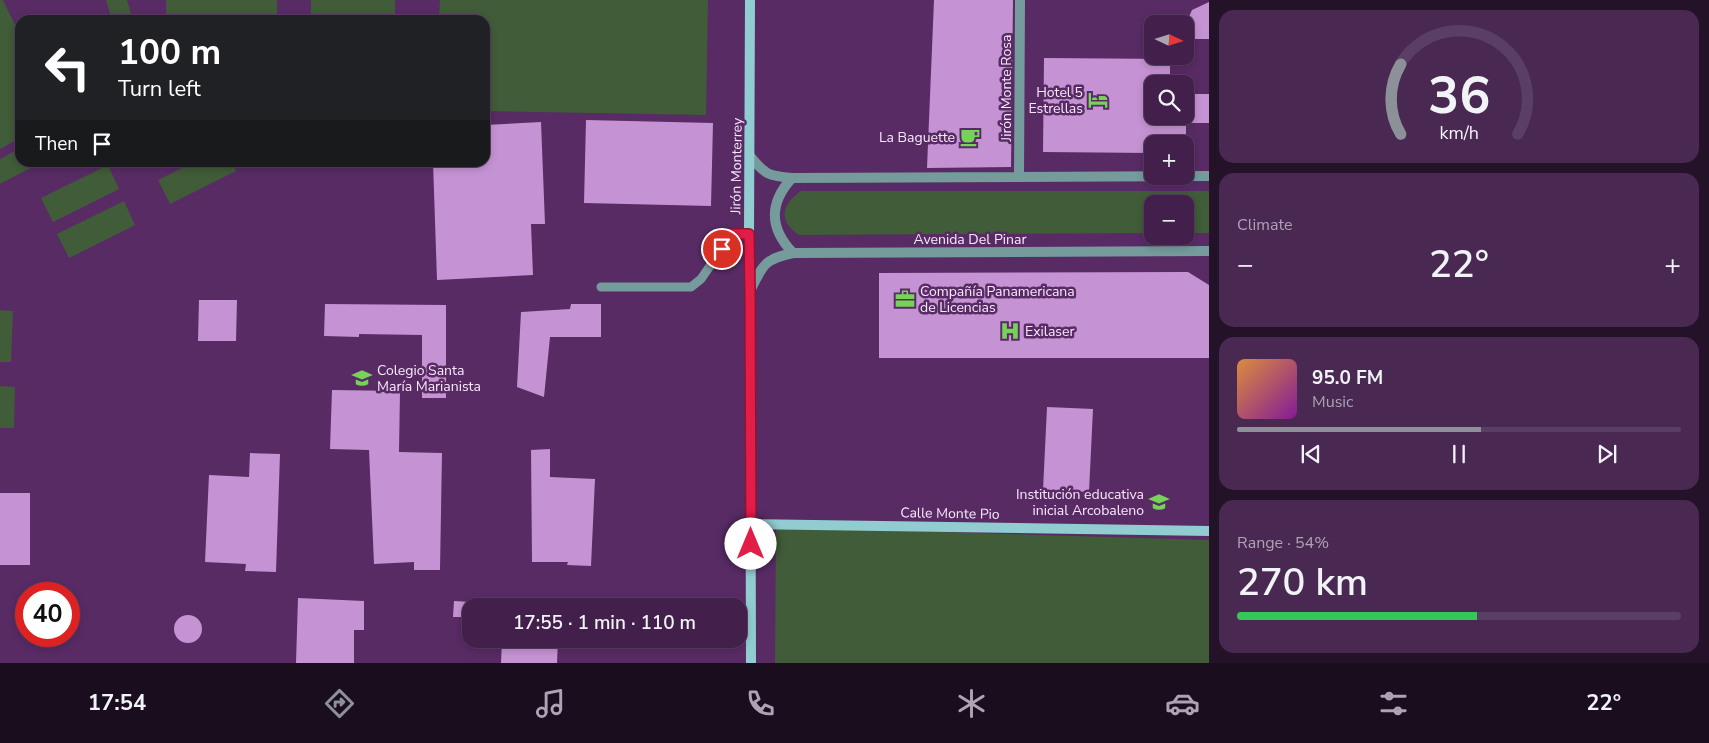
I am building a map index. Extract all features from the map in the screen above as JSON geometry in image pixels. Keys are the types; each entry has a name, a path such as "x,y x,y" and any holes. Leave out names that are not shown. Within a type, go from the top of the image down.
{"street":[{"name":"Jirón Monterrey","path":"750,0 751,663"},
{"name":"Jirón Monte Rosa","path":"1019,177 1020,0"},
{"path":"750,156 765,173 772,176 792,178 1209,176"},
{"path":"792,178 782,188 776,201 774,216 777,230 783,243 793,253"},
{"name":"Avenida Del Pinar","path":"750,291 767,262 776,257 793,253 1209,251"},
{"name":"Calle Monte Pio","path":"751,524 1209,531"}],"lane":[{"path":"601,287 691,287 701,279 732,234 749,234"}],"green space":[{"path":"0,0 3,0 15,25 15,141 0,149"},
{"path":"106,0 127,0 132,15 110,15"},
{"path":"166,0 277,0 277,15 166,15"},
{"path":"311,0 395,0 395,15 311,15"},
{"path":"440,0 708,0 706,115 490,111 490,15 439,15"},
{"path":"15,151 15,167 32,167 0,184 0,159"},
{"path":"104,167 109,167 119,189 53,222 41,198"},
{"path":"184,167 234,167 236,171 170,204 158,180"},
{"path":"801,191 1209,191 1209,233 1194,233 1194,195 1144,195 1144,233 799,235 792,230 785,219 786,207 794,196"},
{"path":"124,201 135,225 69,258 57,234"},
{"path":"0,310 13,311 11,362 0,362"},
{"path":"0,386 15,387 14,428 0,428"},
{"path":"776,527 1209,540 1209,663 775,663"}],"building":[{"path":"934,0 1013,0 1011,167 927,168"},
{"path":"1209,2 1209,39 1194,39 1194,15 1190,15 1192,10"},
{"name":"Hotel 5 Estrellas","path":"1044,58 1144,59 1144,65 1170,65 1170,75 1144,75 1144,125 1186,125 1186,135 1144,135 1144,153 1043,152"},
{"name":"Hotel 5 Estrellas","path":"1194,94 1209,94 1209,123 1194,123"},
{"path":"586,120 713,123 711,206 584,203"},
{"path":"541,122 545,224 531,224 533,275 437,280 433,167 490,167 490,125"},
{"path":"1188,272 1209,285 1209,358 879,358 879,273"},
{"path":"199,300 237,300 236,341 198,341"},
{"path":"325,304 446,305 446,398 422,398 422,335 359,334 359,337 324,336"},
{"path":"571,304 601,304 601,337 550,337 544,397 517,387 521,312 570,309"},
{"path":"332,390 400,391 399,452 442,453 440,570 414,570 414,562 374,564 369,450 330,449"},
{"path":"1047,407 1093,409 1089,492 1043,490"},
{"path":"550,449 550,477 595,479 591,566 567,565 568,562 532,562 531,450"},
{"path":"250,453 280,454 276,572 245,571 246,564 205,562 209,475 249,477"},
{"path":"0,493 30,493 30,565 0,565"},
{"path":"298,598 364,601 364,630 354,630 354,663 296,663"},
{"path":"454,601 462,601 462,617 453,617"},
{"path":"188,615 198,619 202,629 198,639 188,643 178,639 174,629 178,619"},
{"path":"502,648 558,648 557,663 501,663"}],"place":[{"name":"Hotel 5 Estrellas","path":"1098,100"},
{"name":"La Baguette","path":"970,137"},
{"name":"Compañía Panamericana de Licencias","path":"905,299"},
{"name":"Exilaser","path":"1010,331"},
{"name":"Colegio Santa María Marianista","path":"362,378"},
{"name":"Institución educativa inicial Arcobaleno","path":"1159,502"}],"route":[{"path":"722,249 732,234 749,234 751,544"}]}
